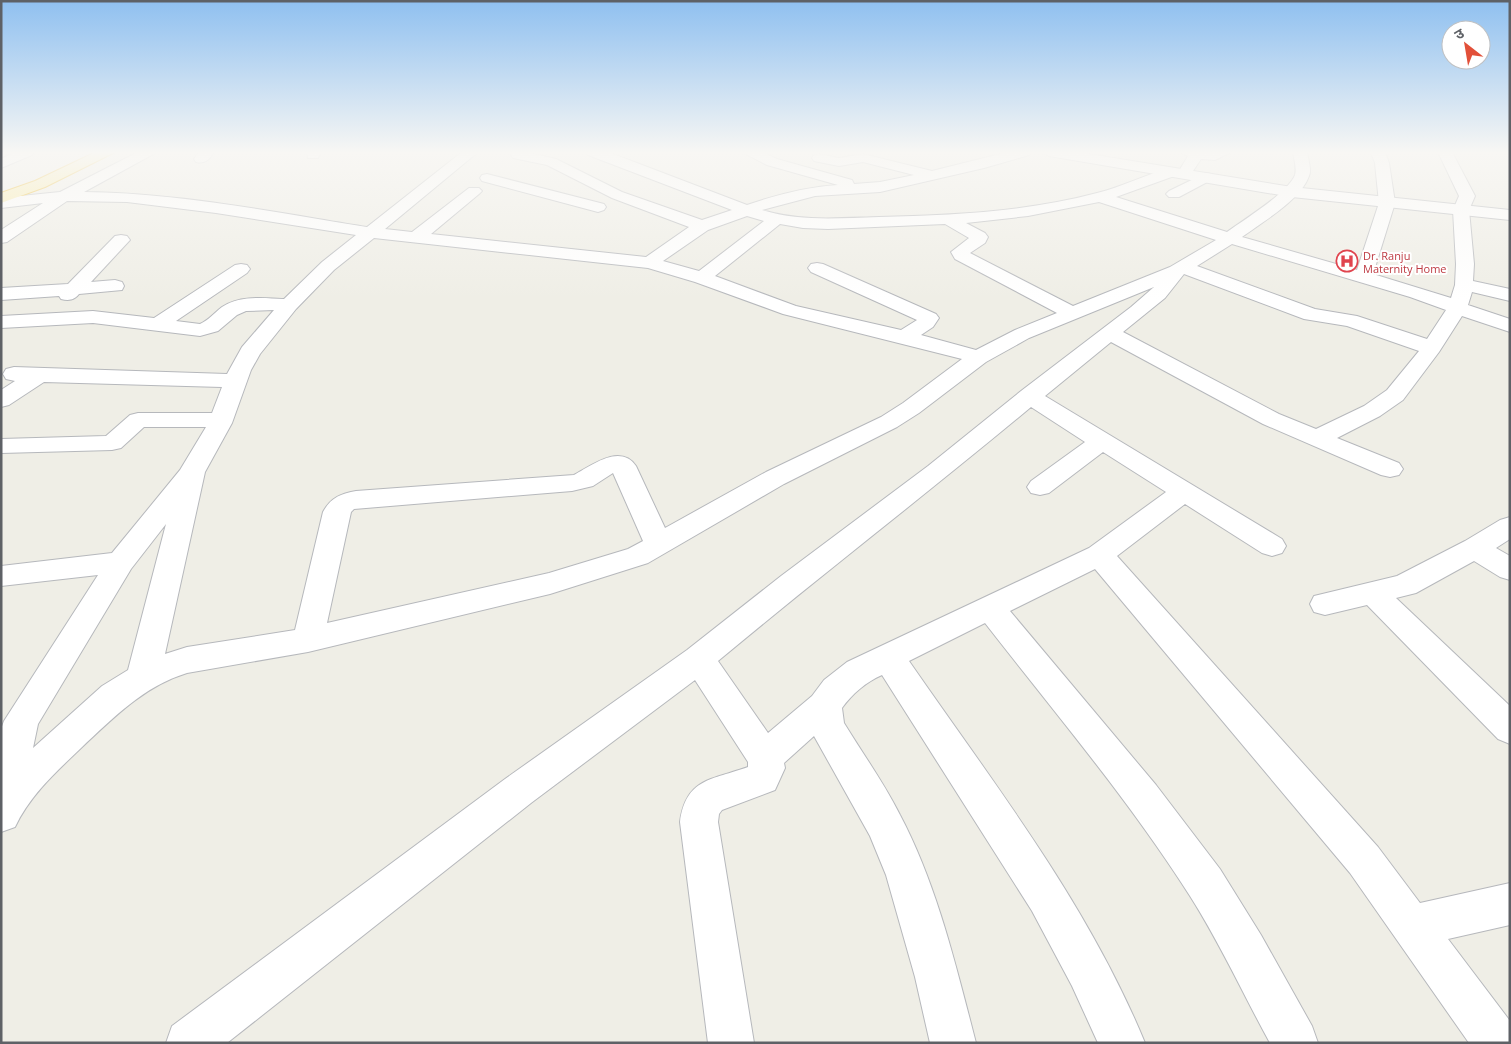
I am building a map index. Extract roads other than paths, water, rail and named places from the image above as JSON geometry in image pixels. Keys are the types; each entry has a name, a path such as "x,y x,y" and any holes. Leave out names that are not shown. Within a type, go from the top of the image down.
{"street":[{"path":"1,203 22,201"},
{"path":"1,238 56,201"},
{"path":"160,201 369,232 650,263 702,278 790,310 978,357"},
{"path":"4,808 16,739 11,722 121,562 192,472 221,420 235,381 250,352 289,305 328,266 409,201"},
{"path":"416,237 454,201"},
{"path":"570,201 598,207"},
{"path":"633,201 702,226"},
{"path":"722,201 776,219 837,223 949,220 1046,209 1088,201"},
{"path":"650,263 702,226 778,201"},
{"path":"1109,201 1137,211 1458,307 1510,326"},
{"path":"4,808 30,772 114,696 143,677 164,667 187,660 308,640 550,583 616,564 659,545 774,478 889,422 911,408 978,357 1022,334 1179,269 1230,238 1280,201"},
{"path":"1367,201 1510,215"},
{"path":"1316,439 1372,411 1395,395 1432,348 1458,307 1464,285 1464,228 1462,210 1465,201"},
{"path":"1363,278 1387,203"},
{"path":"702,278 776,219"},
{"path":"949,220 979,239 960,252 961,255 1074,314"},
{"path":"44,319 121,240"},
{"path":"818,268 929,318 926,323 904,337"},
{"path":"189,1043 518,791 699,659 792,583 937,472 1158,294 1179,269"},
{"path":"1179,269 1311,315 1342,318 1363,323 1432,348"},
{"path":"157,325 242,270"},
{"path":"1464,285 1510,295"},
{"path":"1,294 116,286"},
{"path":"1,322 93,318 192,330 207,329 214,326 234,308 242,305 289,305"},
{"path":"1109,333 1247,407 1316,439 1390,469"},
{"path":"14,374 235,381"},
{"path":"1,400 39,375"},
{"path":"1029,396 1272,546"},
{"path":"1,446 112,443 138,420 221,420"},
{"path":"1040,487 1102,441"},
{"path":"308,640 336,512 338,507 344,502 356,499 564,484 582,480 606,466 619,464 623,466 659,545"},
{"path":"143,677 192,472"},
{"path":"765,758 824,706 836,690 859,671 1099,556 1184,492"},
{"path":"1325,604 1405,585 1475,548 1510,526"},
{"path":"1475,548 1510,570"},
{"path":"1099,556 1364,860 1410,926 1497,1043"},
{"path":"1,576 121,562"},
{"path":"1373,593 1510,729"},
{"path":"990,609 1144,799 1192,863 1231,926 1295,1043"},
{"path":"888,657 1047,898 1088,970 1122,1043"},
{"path":"699,659 765,758 767,768 762,778 709,798 702,807 699,822 731,1043"},
{"path":"824,706 827,726 886,827 906,875 937,977 953,1043"},
{"path":"1410,926 1510,904"}],"place":[{"name":"Dr. Ranju Maternity Home","path":"1347,261"}]}
